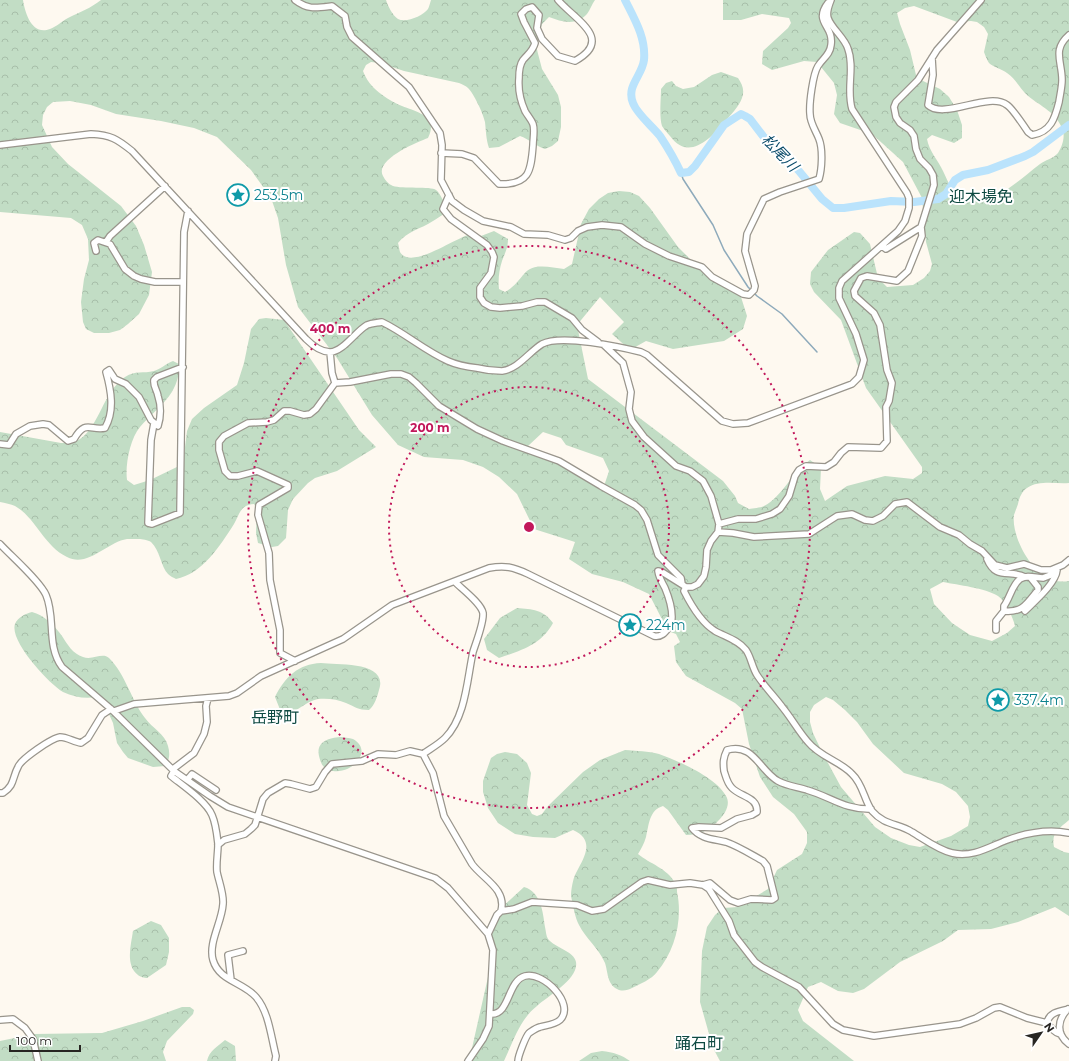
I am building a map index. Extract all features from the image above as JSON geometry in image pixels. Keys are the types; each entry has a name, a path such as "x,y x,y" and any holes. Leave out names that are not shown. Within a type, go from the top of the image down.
{"street":[{"path":"295,0 303,6 317,8 332,6 345,16 347,27 352,37 409,87 440,133 441,180 452,201 464,210 483,221 511,227 524,234 548,235 565,240 571,238 578,231 587,227 602,225 621,226 645,244 669,256 702,267 712,278 743,294 749,295 754,290 755,286 745,251 747,234 764,199 819,179 821,170 820,142 812,124 810,114 813,79 818,66 828,54 831,46 830,32 822,18 822,13 831,0"},
{"path":"441,152 462,154 474,158 499,184 512,184 522,180 529,171 534,134 533,124 519,98 519,77 522,61 533,50 535,43 521,14 526,9 532,7 536,10 539,15 537,28 542,39 558,56 575,61 581,58 590,48 592,42 590,32 585,25 558,0"},
{"path":"0,145 90,134 102,134 117,139 132,151 316,348 330,352 338,349 367,325 382,322 448,362 485,370 502,371 511,368 546,343 564,341 600,343 641,352 647,355 722,421 732,424 748,423 852,384 859,377 864,360 856,334 839,298 839,288 842,281 898,231 905,221 909,208 909,198 907,193 852,110 849,99 851,58 847,46 828,18 827,10 831,0"},
{"path":"719,524 738,519 756,519 772,514 780,509 790,496 795,476 799,470 806,466 826,467 834,462 848,447 881,448 887,441 886,408 889,401 892,383 887,370 880,325 874,313 855,296 854,291 861,278 866,276 897,280 902,278 908,271 922,236 921,227 934,185 933,175 929,168 920,159 916,149 914,136 910,130 900,123 896,116 894,107 896,102 918,80 937,50 982,0"},
{"path":"932,58 933,75 928,99 928,105 931,108 957,108 987,102 1001,102 1008,105 1028,132 1032,135 1038,134 1051,124 1055,117 1062,80 1058,53 1063,40 1069,35"},
{"path":"106,242 110,236 165,186"},
{"path":"0,793 3,793 11,787 17,767 28,755 56,738 62,737 76,743 81,743 88,738 102,715 112,710 134,704 229,696 237,693 260,676 343,639 392,605 489,568 500,566 513,567 658,637 671,626 672,609 665,589 659,578 658,571 684,585 692,587 698,584 704,576 707,550 711,541 718,532 719,524 711,496 703,481 690,471 676,466 644,437 632,421 629,409 631,392 623,363 582,330 572,318 545,302 500,308 491,307 484,303 480,297 480,288 490,273 494,257 487,245 451,219 442,209 449,195"},
{"path":"0,444 9,444 16,434 30,426 43,424 49,425 68,440 74,439 85,427 90,426 99,429 104,428 108,422 112,398 106,372 109,370 115,379 126,384 139,397 154,424 151,440 148,523 152,524 180,513 184,232 188,211"},
{"path":"882,246 886,249 921,227"},
{"path":"96,250 94,246 95,241 98,240 110,244 125,269 141,279 155,282 184,282"},
{"path":"330,352 332,373 336,383"},
{"path":"154,424 158,426 160,420 159,398 154,380 157,377 183,367"},
{"path":"295,661 280,653 280,630 270,580 269,553 258,515 259,505 288,488 288,485 257,471 238,476 230,476 225,471 219,450 219,442 224,436 248,422 267,422 274,420 284,411 304,415 310,414 316,409 336,383 350,382 391,374 401,374 409,377 439,406 477,429 503,441 559,461 635,504 647,520 658,555 681,578 684,585 684,590 689,600 702,619 714,630 739,643 747,652 757,674 809,743 823,755 852,773 860,784 871,809 888,823 911,831 951,853 964,855 1007,840 1030,834 1060,831 1069,833"},
{"path":"718,532 754,537 809,534 837,516 852,514 865,520 873,521 883,516 895,504 907,502 940,527 959,535 982,551 995,565 1007,568 1024,564 1041,570 1056,568 1069,560"},
{"path":"0,544 45,594 50,610 52,645 62,667 112,710 173,770 228,807 435,878 448,888 488,934 493,950 489,1026 483,1039 468,1061"},
{"path":"986,555 990,566 997,572 1020,574 1027,577 1038,587 1038,590 1021,609 1012,611 1004,610"},
{"path":"996,630 996,621 1004,610 1004,606 1008,602 1014,586 1020,579 1027,577 1044,578 1054,572 1056,568"},
{"path":"1025,611 1055,577 1057,571 1056,568"},
{"path":"218,845 224,840 245,834 251,829 258,817 263,799 268,793 285,783 310,789 316,787 324,772 332,764 362,761 378,754 396,755 410,751 423,754 445,738 458,717 468,686 473,653 483,614 480,606 455,582"},
{"path":"208,698 206,706 207,722 204,734 194,753 173,770 170,776 193,794 211,813 215,822 218,845 217,870 224,904 212,951 216,969 222,975 254,995 261,1003 266,1015 276,1056 275,1061"},
{"path":"501,911 514,909 532,902 577,905 592,911 604,909 642,882 648,880 670,885 710,883 730,900 738,903 751,899 772,900 775,898 767,866 763,861 727,842 701,836 692,828 721,828 737,819 757,812 757,807 752,800 735,790 727,780 723,762 727,750 733,748 740,748 754,757 770,775 780,782 806,789 851,808 871,809"},
{"path":"423,754 433,773 444,816 472,864 477,871 494,885 503,903 501,911 497,915 488,934"},
{"path":"187,780 192,774 216,790"},
{"path":"703,884 709,889 729,921 734,934 755,962 799,986 833,1024 843,1030 874,1036 960,1024 976,1018 994,1008 1000,1008 1027,1018 1047,1023 1053,1031 1060,1034 1069,1044"},
{"path":"231,980 228,955 243,951"},
{"path":"490,1014 496,1014 501,1011 516,983 527,976 534,976 546,982 556,990 562,999 564,1008 561,1018 552,1024 538,1028 528,1034 518,1061"},
{"path":"1047,1023 1048,1019 1054,1013 1069,1009"},
{"path":"1060,1034 1060,1019 1069,1009"},
{"path":"0,1020 13,1020 25,1028 33,1039 38,1061"}],"green space":[{"path":"0,0 23,0 30,22 38,29 44,30 52,28 101,0 386,0 394,15 398,19 405,20 414,18 426,12 431,0 595,0 583,18 574,22 569,22 549,17 542,24 536,46 542,69 558,95 561,107 561,127 558,141 545,149 520,136 499,147 489,148 485,122 480,109 470,91 463,84 404,71 380,63 371,62 366,65 363,71 369,83 374,88 390,100 425,116 431,125 431,131 428,138 415,143 390,158 382,170 383,176 388,183 393,186 428,188 436,190 446,205 444,214 410,233 398,243 400,252 406,257 424,255 465,236 475,234 481,236 494,231 508,239 507,248 500,268 499,279 499,289 505,292 528,270 538,267 564,269 572,264 581,224 589,209 599,199 608,193 619,191 630,192 639,196 650,208 678,247 690,259 712,277 734,289 741,297 747,316 743,329 724,341 673,349 646,341 630,350 612,334 624,322 600,297 577,325 588,379 723,481 735,496 738,503 749,509 762,507 770,502 810,460 821,468 820,489 825,501 847,486 885,476 913,479 922,473 922,467 866,388 841,320 814,292 810,284 811,272 828,250 854,232 860,233 870,244 878,278 887,287 913,285 924,278 930,271 932,264 926,242 922,198 903,162 872,134 840,123 834,114 837,95 834,83 817,62 804,61 772,70 762,64 763,51 788,28 791,23 789,18 762,14 741,20 723,20 723,0 1069,0 1069,483 1042,483 1027,488 1020,497 1014,515 1014,523 1023,551 1035,568 1041,574 1050,579 1061,582 1069,581 1069,820 1057,831 1053,842 1054,847 1069,853 1069,916 1055,907 1018,922 991,929 958,930 943,941 900,962 864,989 853,993 838,991 821,982 808,987 798,1010 803,1021 854,1061 720,1061 713,1048 700,1002 702,951 707,927 715,915 723,908 738,907 768,889 777,870 802,854 807,843 807,832 794,814 773,797 760,777 749,744 742,709 735,703 686,676 676,662 674,646 680,642 676,634 668,631 649,594 623,582 592,574 569,559 575,542 534,529 517,494 499,477 483,467 463,460 424,457 398,445 372,415 337,358 298,307 286,265 278,218 271,198 251,170 217,137 194,128 116,114 91,105 70,101 53,102 47,107 43,115 42,125 52,147 68,164 121,206 136,226 144,245 152,272 149,295 139,314 120,330 109,333 94,333 86,329 83,322 81,302 84,279 89,260 88,239 82,225 71,218 0,212","holes":["914,6 957,22 977,22 984,27 988,34 984,52 989,63 1010,75 1024,93 1053,114 1060,124 1064,137 1058,153 996,195 969,202 959,199 951,188 930,148 927,139 932,135 954,143 962,138 962,125 957,110 949,97 940,89 923,81 916,75 910,50 897,13 905,8","543,432 561,438 566,445 603,458 609,471 604,486 528,446","943,582 993,593 1001,598 1006,605 1015,626 1007,633 992,641 970,635 952,623 934,604 930,589","826,697 833,700 857,722 873,744 904,773 942,784 956,792 968,806 970,817 968,826 951,836 920,847 909,845 891,838 875,827 841,787 822,752 813,733 810,722 810,712 814,705"]},
{"path":"721,72 738,78 741,83 743,92 739,105 712,136 698,145 684,147 677,143 662,126 660,113 661,89 666,83 672,81 676,86 683,89 694,87 712,75"},
{"path":"266,318 284,320 359,430 376,447 337,471 315,478 308,483 293,499 288,510 286,538 278,546 272,547 258,543 256,533 257,509 254,504 248,505 244,507 229,532 210,558 194,571 176,579 169,575 166,571 154,545 150,541 142,539 127,539 120,541 90,557 75,560 67,557 52,546 29,517 22,511 13,505 0,502 0,432 61,443 68,443 80,439 92,426 111,391 125,377 136,373 156,370 173,361 179,364 176,384 167,399 136,432 129,452 127,480 134,485 150,480 179,466 184,455 187,431 192,419 204,408 237,385 244,363 251,329 259,319"},
{"path":"517,608 542,613 546,615 553,623 543,637 537,642 499,658 487,650 484,639 500,618"},
{"path":"32,612 45,618 53,625 79,656 90,658 106,656 109,658 120,672 140,711 148,722 164,738 169,749 168,761 165,766 153,767 128,758 117,743 113,723 108,712 96,697 80,697 63,692 40,671 24,651 18,641 15,631 15,624 18,619"},
{"path":"321,663 360,666 370,669 377,674 380,681 379,690 373,706 369,710 357,708 332,699 318,699 309,702 294,712 285,715 281,712 275,697 283,683 299,669"},
{"path":"340,737 353,739 359,744 361,755 358,761 347,769 340,771 328,770 322,765 319,756 319,747 331,738"},
{"path":"625,750 659,754 696,770 714,782 721,789 726,796 728,806 716,824 704,831 686,835 668,810 663,806 658,808 652,814 645,840 638,854 663,870 676,884 679,902 678,924 673,945 657,972 646,981 623,991 617,989 611,984 602,957 585,935 574,911 571,896 572,887 575,875 585,855 586,844 584,839 580,834 573,830 555,838 515,834 498,823 488,808 483,792 483,781 491,758 497,754 505,752 517,754 527,763 531,773 527,805 532,814 537,816 542,814 548,806 583,772 600,760"},
{"path":"524,887 534,893 538,898 548,939 575,958 576,968 573,975 562,987 531,1011 526,1017 521,1024 504,1061 467,1061 470,1057 488,977 491,960 490,933 500,909"},
{"path":"151,921 161,925 169,938 169,952 166,965 146,978 139,976 131,966 130,948 133,931"},
{"path":"182,1007 190,1007 194,1010 193,1014 167,1041 163,1052 166,1061 0,1061 0,1041 34,1034 102,1033 143,1021"},
{"path":"225,1040 235,1046 236,1061 207,1061 212,1052"},
{"path":"602,1051 617,1054 630,1061 579,1061 591,1053"}],"waterway":[{"name":"松尾川","path":"625,0 642,37 644,52 643,66 631,91 631,97 641,116 660,136 681,173 689,172 695,166 724,125 741,114 750,119 763,136 799,171 822,199 833,208 844,208 891,201 914,202 938,199 946,194 955,180 963,175 988,170 1025,156 1033,152 1069,125"},
{"path":"681,173 683,179 713,225 724,250 748,287 757,296 782,314 817,352"}],"place":[{"name":"253.5m","path":"238,195"},
{"name":"224m","path":"630,625"},
{"name":"337.4m","path":"998,700"}],"district":[{"name":"迎木場免","path":"981,196"},
{"name":"岳野町","path":"275,717"},
{"name":"踊石町","path":"699,1043"}]}
